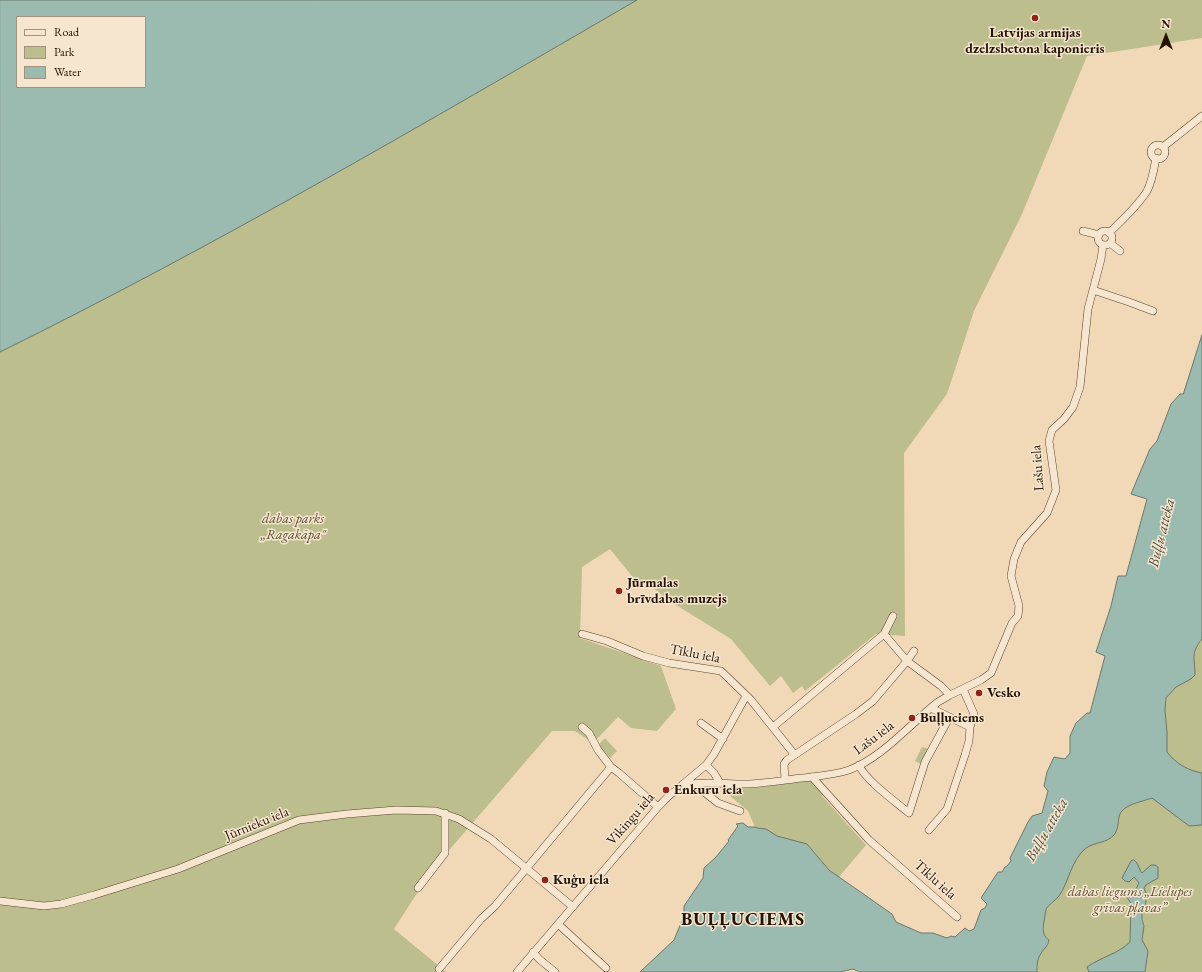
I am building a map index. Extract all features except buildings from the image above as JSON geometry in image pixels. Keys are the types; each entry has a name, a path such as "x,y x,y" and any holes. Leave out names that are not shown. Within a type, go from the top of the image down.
{"street":[{"path":"1163,147 1202,116"},
{"path":"1156,158 1151,154 1152,147 1159,145 1163,147"},
{"path":"1156,158 1160,158 1164,155 1165,151 1163,147"},
{"path":"1083,231 1099,235 1103,232 1109,233 1132,210 1147,191 1154,171 1156,158"},
{"name":"Lašu iela","path":"812,777 838,773 859,766 874,756 950,694 981,680 991,673 1012,623 1018,616 1018,606 1011,576 1014,559 1021,542 1047,513 1056,490 1049,440 1052,430 1064,419 1073,407 1080,387 1088,309 1106,244 1112,237 1109,233"},
{"name":"Lašu iela","path":"1099,235 1098,240 1106,244"},
{"path":"1106,244 1120,251"},
{"path":"1093,290 1152,311"},
{"path":"773,727 884,634 891,615"},
{"name":"Tīklu iela","path":"582,634 608,641 643,656 669,663 721,671 751,700 794,754"},
{"path":"884,634 908,660 950,694"},
{"path":"785,780 784,764 787,760 856,714 872,701 914,651"},
{"path":"929,830 946,811 969,741 970,727 974,714 963,689"},
{"path":"677,789 706,765 723,739 746,696"},
{"path":"931,708 970,727"},
{"path":"859,766 869,779 909,813 925,762 949,718"},
{"path":"701,723 723,739"},
{"path":"582,727 589,733 598,750 611,767 616,769 658,807"},
{"path":"706,765 720,782"},
{"path":"439,969 481,919 495,906 611,767"},
{"name":"Tīklu iela","path":"812,777 869,840 957,917"},
{"name":"Vikingu iela","path":"517,972 658,807 677,789 694,784 720,782 750,784 812,777"},
{"path":"694,784 718,803 740,811"},
{"name":"Jūrnieku iela","path":"0,901 44,906 61,904 94,896 178,869 298,820 396,810 426,810 445,813 459,818 477,829 573,907"},
{"path":"418,888 445,852 445,813"},
{"path":"558,924 606,968"},
{"path":"533,952 555,972"}],"green space":[{"name":"dabas parks „Ragakāpa\"","path":"637,0 1202,0 1202,38 1087,56 1022,214 974,311 947,394 904,453 905,636 876,634 805,691 802,686 793,693 781,676 770,686 731,639 668,600 646,582 636,581 610,549 582,567 580,638 661,666 676,709 657,731 631,728 618,717 593,743 575,731 552,731 432,870 394,929 446,972 0,972 0,352 162,269 242,225 400,137"},
{"name":"dabas liegums „Lielupes grīvas pļavas”","path":"1202,639 1202,972 1013,972 1046,913 1046,909 1161,653 1195,667 1193,659 1194,652"},
{"path":"605,738 617,751 610,758 598,745"},
{"path":"922,747 932,750 925,766 915,761"},
{"path":"811,780 824,793 822,796 866,845 839,877 829,870 807,844 804,847 755,827 748,811 723,790 729,787 754,788"}],"water":[{"path":"0,0 637,0 321,182 162,269 0,352"},
{"name":"Buļļu atteka","path":"1202,335 1202,639 1195,652 1195,675 1191,679 1176,687 1166,698 1165,710 1167,752 1174,760 1183,766 1202,773 1202,825 1189,826 1152,798 1132,804 1123,810 1119,817 1117,829 1114,835 1108,840 1086,848 1081,853 1059,896 1046,909 1043,930 1044,934 1049,940 1039,957 1037,972 859,972 853,969 840,972 640,972 674,940 684,916 684,906 703,878 704,868 716,857 729,841 728,840 738,826 736,824 743,823 748,827 766,829 777,836 807,844 829,870 892,914 896,922 921,933 933,933 947,938 951,936 955,937 965,928 969,931 974,929 981,910 985,908 987,904 981,898 998,872 1002,872 1011,861 1010,858 1032,816 1042,813 1048,791 1044,786 1047,772 1054,757 1065,759 1070,753 1070,736 1076,723 1087,713 1090,713 1105,656 1096,652 1111,606 1118,576 1126,576 1147,499 1131,494 1150,449 1157,441 1171,404 1180,394 1183,394"},
{"path":"1134,860 1142,873 1151,865 1158,867 1158,878 1146,885 1144,888 1146,893 1146,902 1142,914 1144,926 1142,940 1148,951 1145,972 1089,972 1087,967 1120,950 1130,942 1131,903 1127,895 1136,889 1139,883 1134,877 1129,882 1122,878 1131,861"}],"place":[{"name":"Latvijas armijas dzelzsbetona kaponieris","path":"1035,18"},
{"name":"Jūrmalas brīvdabas muzejs","path":"619,591"},
{"name":"Vesko","path":"979,693"},
{"name":"Buļļuciems","path":"912,718"},
{"name":"Enkuru iela","path":"666,790"},
{"name":"Kuģu iela","path":"545,880"}],"district":[{"name":"BUĻĻUCIEMS","path":"743,920"}]}
